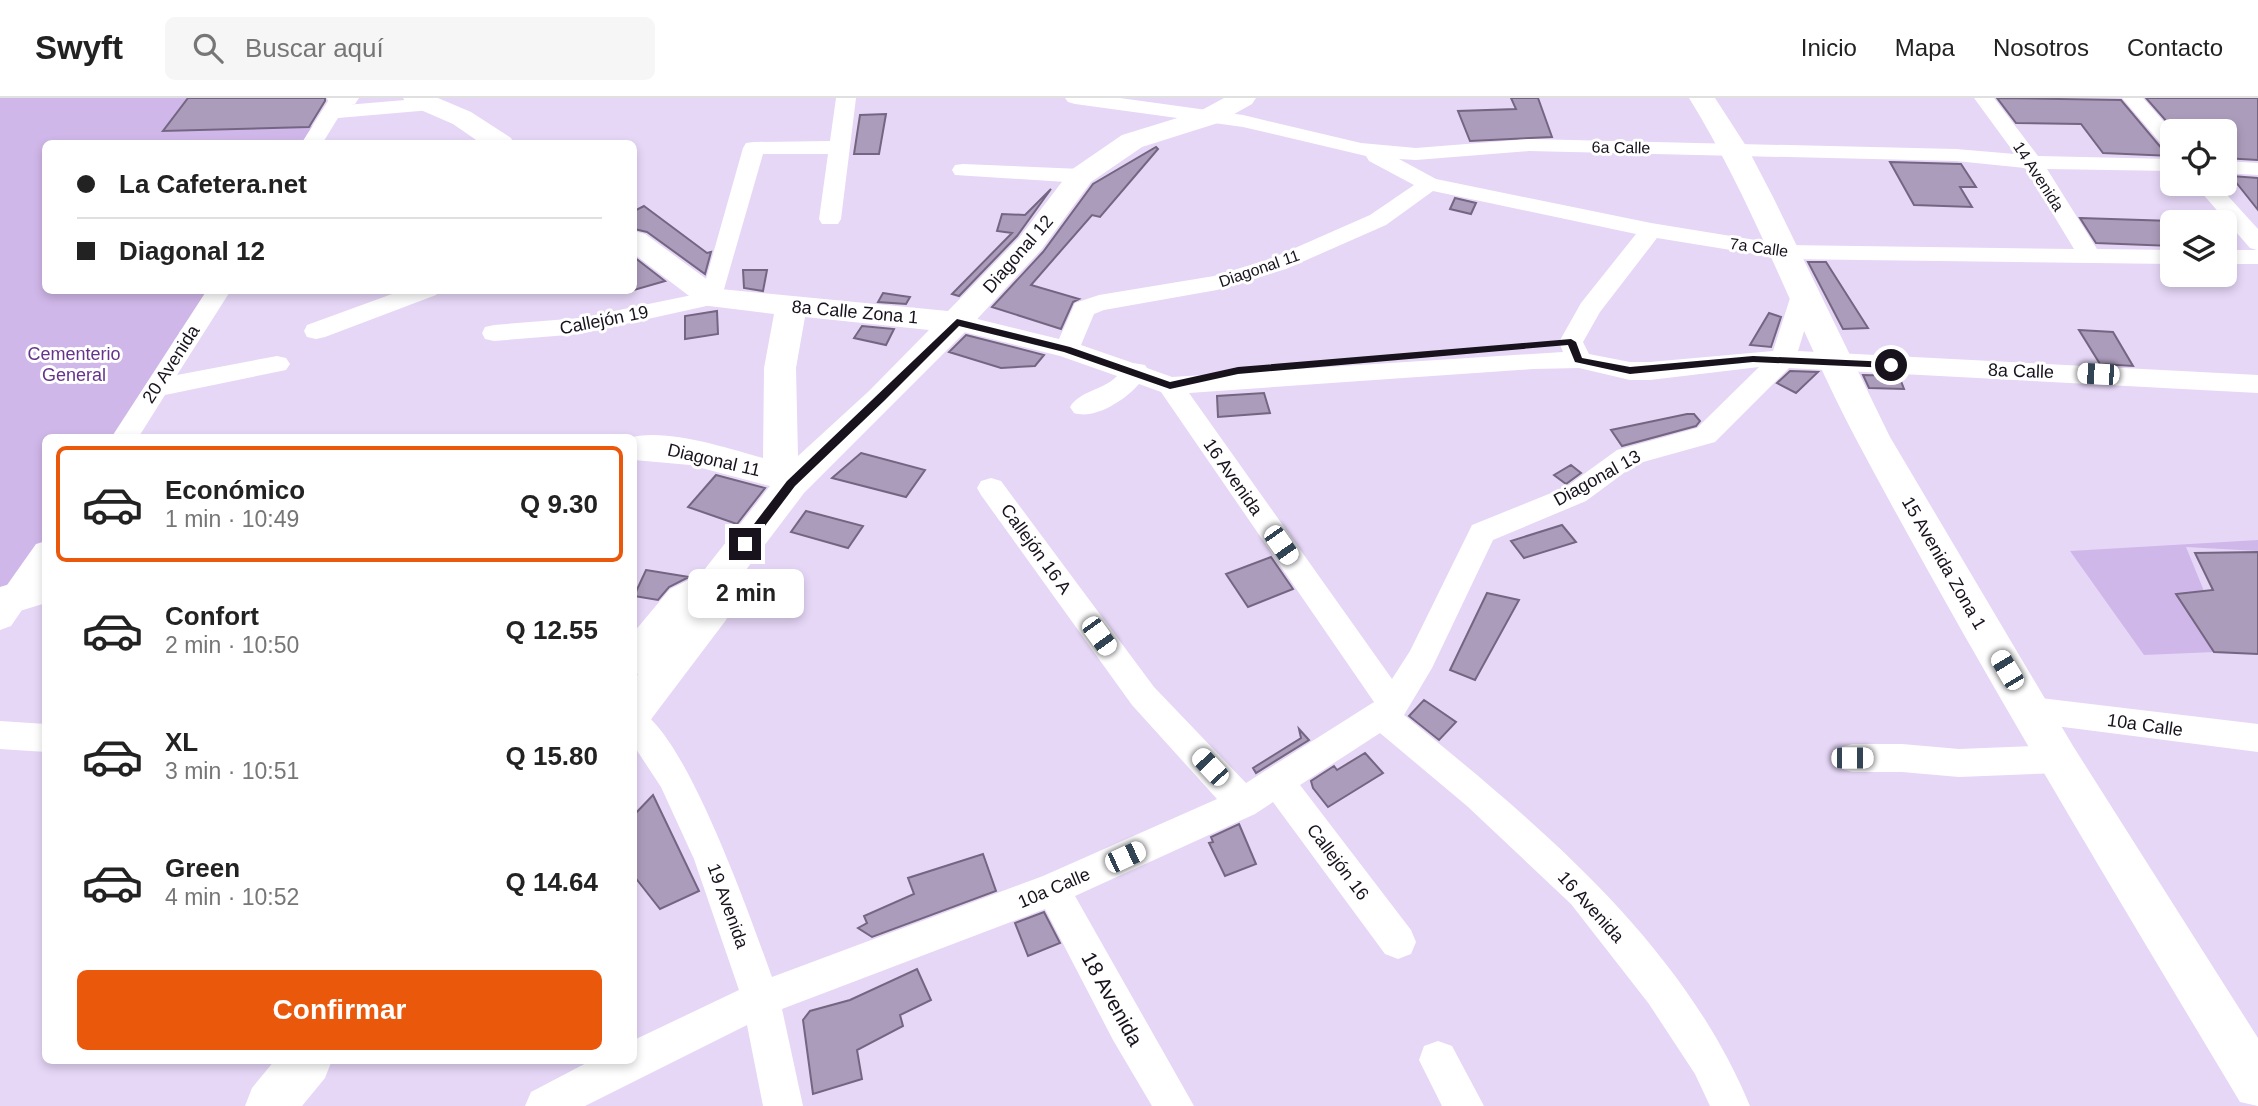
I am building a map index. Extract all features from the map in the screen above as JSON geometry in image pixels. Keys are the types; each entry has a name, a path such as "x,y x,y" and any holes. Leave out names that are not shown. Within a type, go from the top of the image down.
{"street":[{"path":"830,219 846,98"},
{"name":"6a Calle","path":"1075,98 1243,121 1361,149 1431,153 1529,145 1734,149 1956,155 2032,162 2160,165"},
{"name":"Diagonal 12","path":"637,655 684,600 714,584 786,480 881,399 957,322 1030,244 1081,176 1132,141 1209,117 1243,98"},
{"name":"15 Avenida Zona 1","path":"1702,98 1734,149 1786,252 1835,362 1873,438 2058,759 2258,1084"},
{"name":"14 Avenida","path":"1984,98 2032,162 2090,256"},
{"path":"2132,98 2160,130"},
{"path":"314,140 339,102 423,101 462,118 494,140"},
{"path":"637,245 712,298 755,148 840,147"},
{"name":"7a Calle","path":"1361,149 1429,184 1651,230 1786,252 2160,257"},
{"path":"1429,184 1425,175 1431,153"},
{"path":"2237,168 2258,169"},
{"path":"962,170 1081,176"},
{"name":"Diagonal 11","path":"1067,349 1084,309 1098,303 1217,283 1278,264 1378,220 1429,184"},
{"path":"2215,196 2257,245 2237,252"},
{"path":"1575,351 1590,309 1651,230"},
{"name":"Diagonal 13","path":"1482,533 1576,494 1627,457 1706,435 1783,359 1804,292"},
{"name":"20 Avenida","path":"127,434 216,294"},
{"path":"316,331 411,294"},
{"name":"8a Calle Zona 1","path":"712,298 957,322 1067,349 1136,371 1170,386 1575,351 1630,371 1753,359 1783,359"},
{"name":"Callejón 19","path":"494,333 580,326 712,298"},
{"path":"786,480 780,368 790,306"},
{"name":"8a Calle","path":"1783,359 2258,384"},
{"path":"156,388 277,364"},
{"path":"1083,407 1119,390 1136,371"},
{"name":"16 Avenida","path":"1170,386 1387,710 1583,892 1662,991 1701,1048 1730,1106"},
{"name":"Diagonal 11","path":"637,448 670,448 703,454 786,480"},
{"name":"Callejón 16 A","path":"992,488 1143,696 1243,803"},
{"name":"10a Calle","path":"637,1058 761,999 1054,889 1243,803 1278,782 1387,710 1421,659 1482,533"},
{"path":"15,601 42,558"},
{"name":"Diagonal 12","path":"637,706 712,610 714,584"},
{"name":"10a Calle","path":"2032,710 2258,738"},
{"name":"19 Avenida","path":"637,725 673,777 710,858 761,999 783,1106"},
{"path":"0,735 42,738"},
{"path":"1852,758 1902,758 1959,763 2058,759"},
{"name":"Callejón 16","path":"1278,782 1398,942"},
{"name":"18 Avenida","path":"1054,889 1126,1027 1174,1106"},
{"path":"1438,1060 1464,1106"},
{"path":"270,1106 304,1064"},
{"name":"10a Calle","path":"556,1103 626,1064"}],"green space":[{"name":"Cementerio General","path":"0,98 188,98 164,131 316,126 307,140 42,140 42,294 211,294 121,434 42,434 42,551 0,593"},
{"path":"2258,540 2258,551 2186,547 2204,591 2176,594 2214,652 2144,655 2070,551"}],"building":[{"path":"188,98 325,98 325,101 309,127 163,131"},
{"path":"1511,98 1538,98 1552,137 1470,141 1458,111 1516,109"},
{"path":"1997,98 2121,100 2160,146 2160,155 2103,153 2081,124 2016,123"},
{"path":"2146,98 2258,98 2258,160 2237,159 2237,119 2164,119"},
{"path":"886,114 879,154 854,154 860,115"},
{"path":"1156,147 1158,149 1100,217 1092,215 1031,285 1079,299 1073,302 1061,329 992,307 1043,252 1093,184"},
{"path":"1890,162 1961,164 1976,187 1960,187 1972,207 1914,205"},
{"path":"2237,176 2258,178 2258,210 2237,184"},
{"path":"1051,189 1017,236 959,296 952,294 1012,233 997,231 1002,214 1025,215"},
{"path":"1455,198 1476,203 1471,214 1450,209"},
{"path":"644,206 707,253 711,252 705,274 647,232 637,230 637,210"},
{"path":"2080,218 2160,221 2160,246 2096,243"},
{"path":"637,259 665,281 637,289"},
{"path":"1808,262 1826,262 1868,328 1843,329"},
{"path":"743,270 767,270 763,291 744,288"},
{"path":"883,293 910,297 906,304 878,302"},
{"path":"717,311 718,334 685,339 685,316"},
{"path":"1769,313 1781,317 1771,347 1750,345"},
{"path":"862,326 894,329 886,345 854,338"},
{"path":"2079,330 2113,332 2133,366 2100,364"},
{"path":"966,335 1044,355 1035,366 1001,368 949,352"},
{"path":"1790,371 1818,372 1796,393 1777,383"},
{"path":"1863,375 1899,376 1904,389 1869,388"},
{"path":"1264,393 1270,413 1218,417 1217,396"},
{"path":"1694,414 1700,421 1696,426 1622,446 1611,430"},
{"path":"861,453 925,470 906,497 832,478"},
{"path":"1571,465 1581,473 1566,484 1554,475"},
{"path":"716,475 765,488 737,524 688,507"},
{"path":"806,511 863,526 848,548 791,532"},
{"path":"1562,525 1576,542 1524,558 1511,541"},
{"path":"2258,552 2258,654 2214,652 2176,594 2213,590 2195,553"},
{"path":"1271,557 1293,589 1248,607 1226,574"},
{"path":"646,570 689,577 669,587 658,600 637,596 637,590"},
{"path":"1487,593 1519,600 1475,680 1450,670"},
{"path":"1424,700 1456,722 1439,740 1409,716"},
{"path":"1299,729 1309,740 1256,773 1253,768 1301,738"},
{"path":"1365,753 1383,773 1328,807 1313,788 1311,781 1334,766 1337,770"},
{"path":"653,795 699,891 660,909 637,880 637,812"},
{"path":"1239,824 1256,864 1225,876 1209,843 1213,842 1211,837"},
{"path":"983,854 996,891 872,937 858,928 867,923 864,916 914,894 908,878"},
{"path":"1044,912 1060,943 1028,956 1015,923"},
{"path":"917,969 931,1000 900,1015 903,1026 857,1050 862,1079 813,1094 803,1020 810,1011 850,1000"}],"route":[{"path":"745,544 791,484 957,322 1067,349 1136,371 1170,386 1238,371 1571,342 1578,360 1630,371 1753,359 1891,365"}]}
